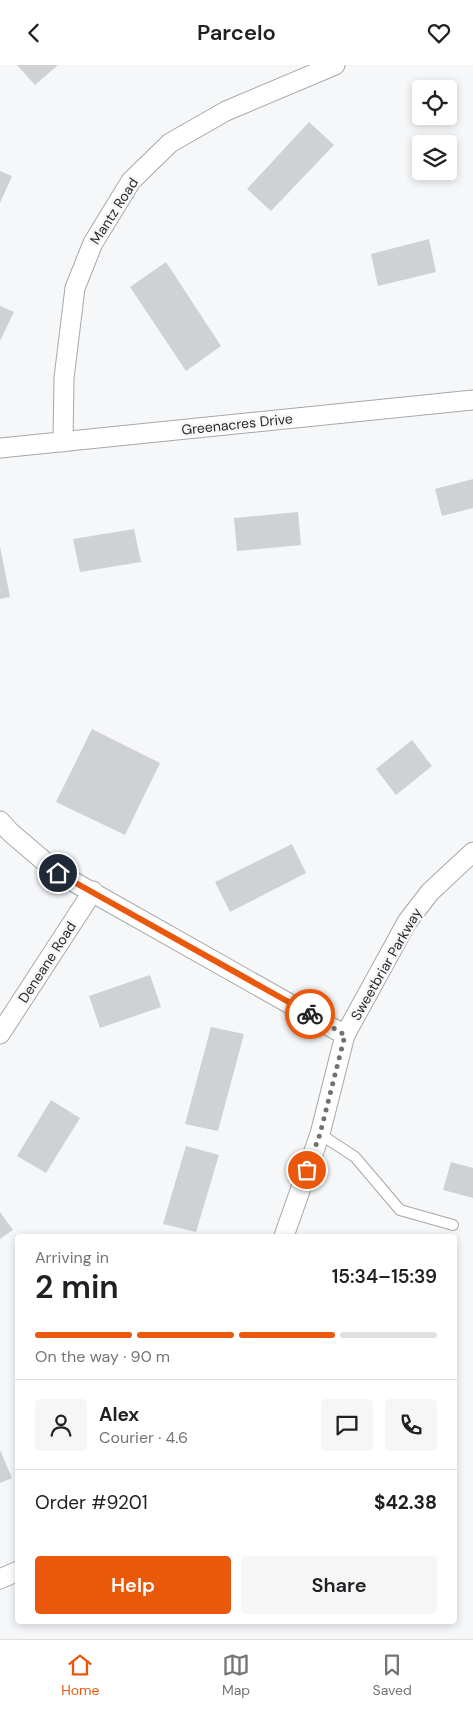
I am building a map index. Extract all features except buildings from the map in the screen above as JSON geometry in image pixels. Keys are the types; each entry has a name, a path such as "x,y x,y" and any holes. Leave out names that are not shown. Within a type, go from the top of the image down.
{"street":[{"name":"Mantz Road","path":"63,442 64,377 75,288 93,243 131,181 170,143 218,116 335,65"},
{"name":"Greenacres Drive","path":"0,447 473,400"},
{"path":"0,821 10,832 58,873 93,891 345,1035"},
{"name":"Sweetbriar Parkway","path":"285,1234 320,1134 345,1035 408,922 430,892 473,852"},
{"name":"Deneane Road","path":"0,1034 93,891"},
{"path":"0,1579 15,1572"}],"lane":[{"path":"320,1134 355,1157 400,1210 453,1225"}],"way so far":[{"path":"307,1170 320,1134 345,1035 310,1014"}],"route":[{"path":"58,873 310,1014"}]}
